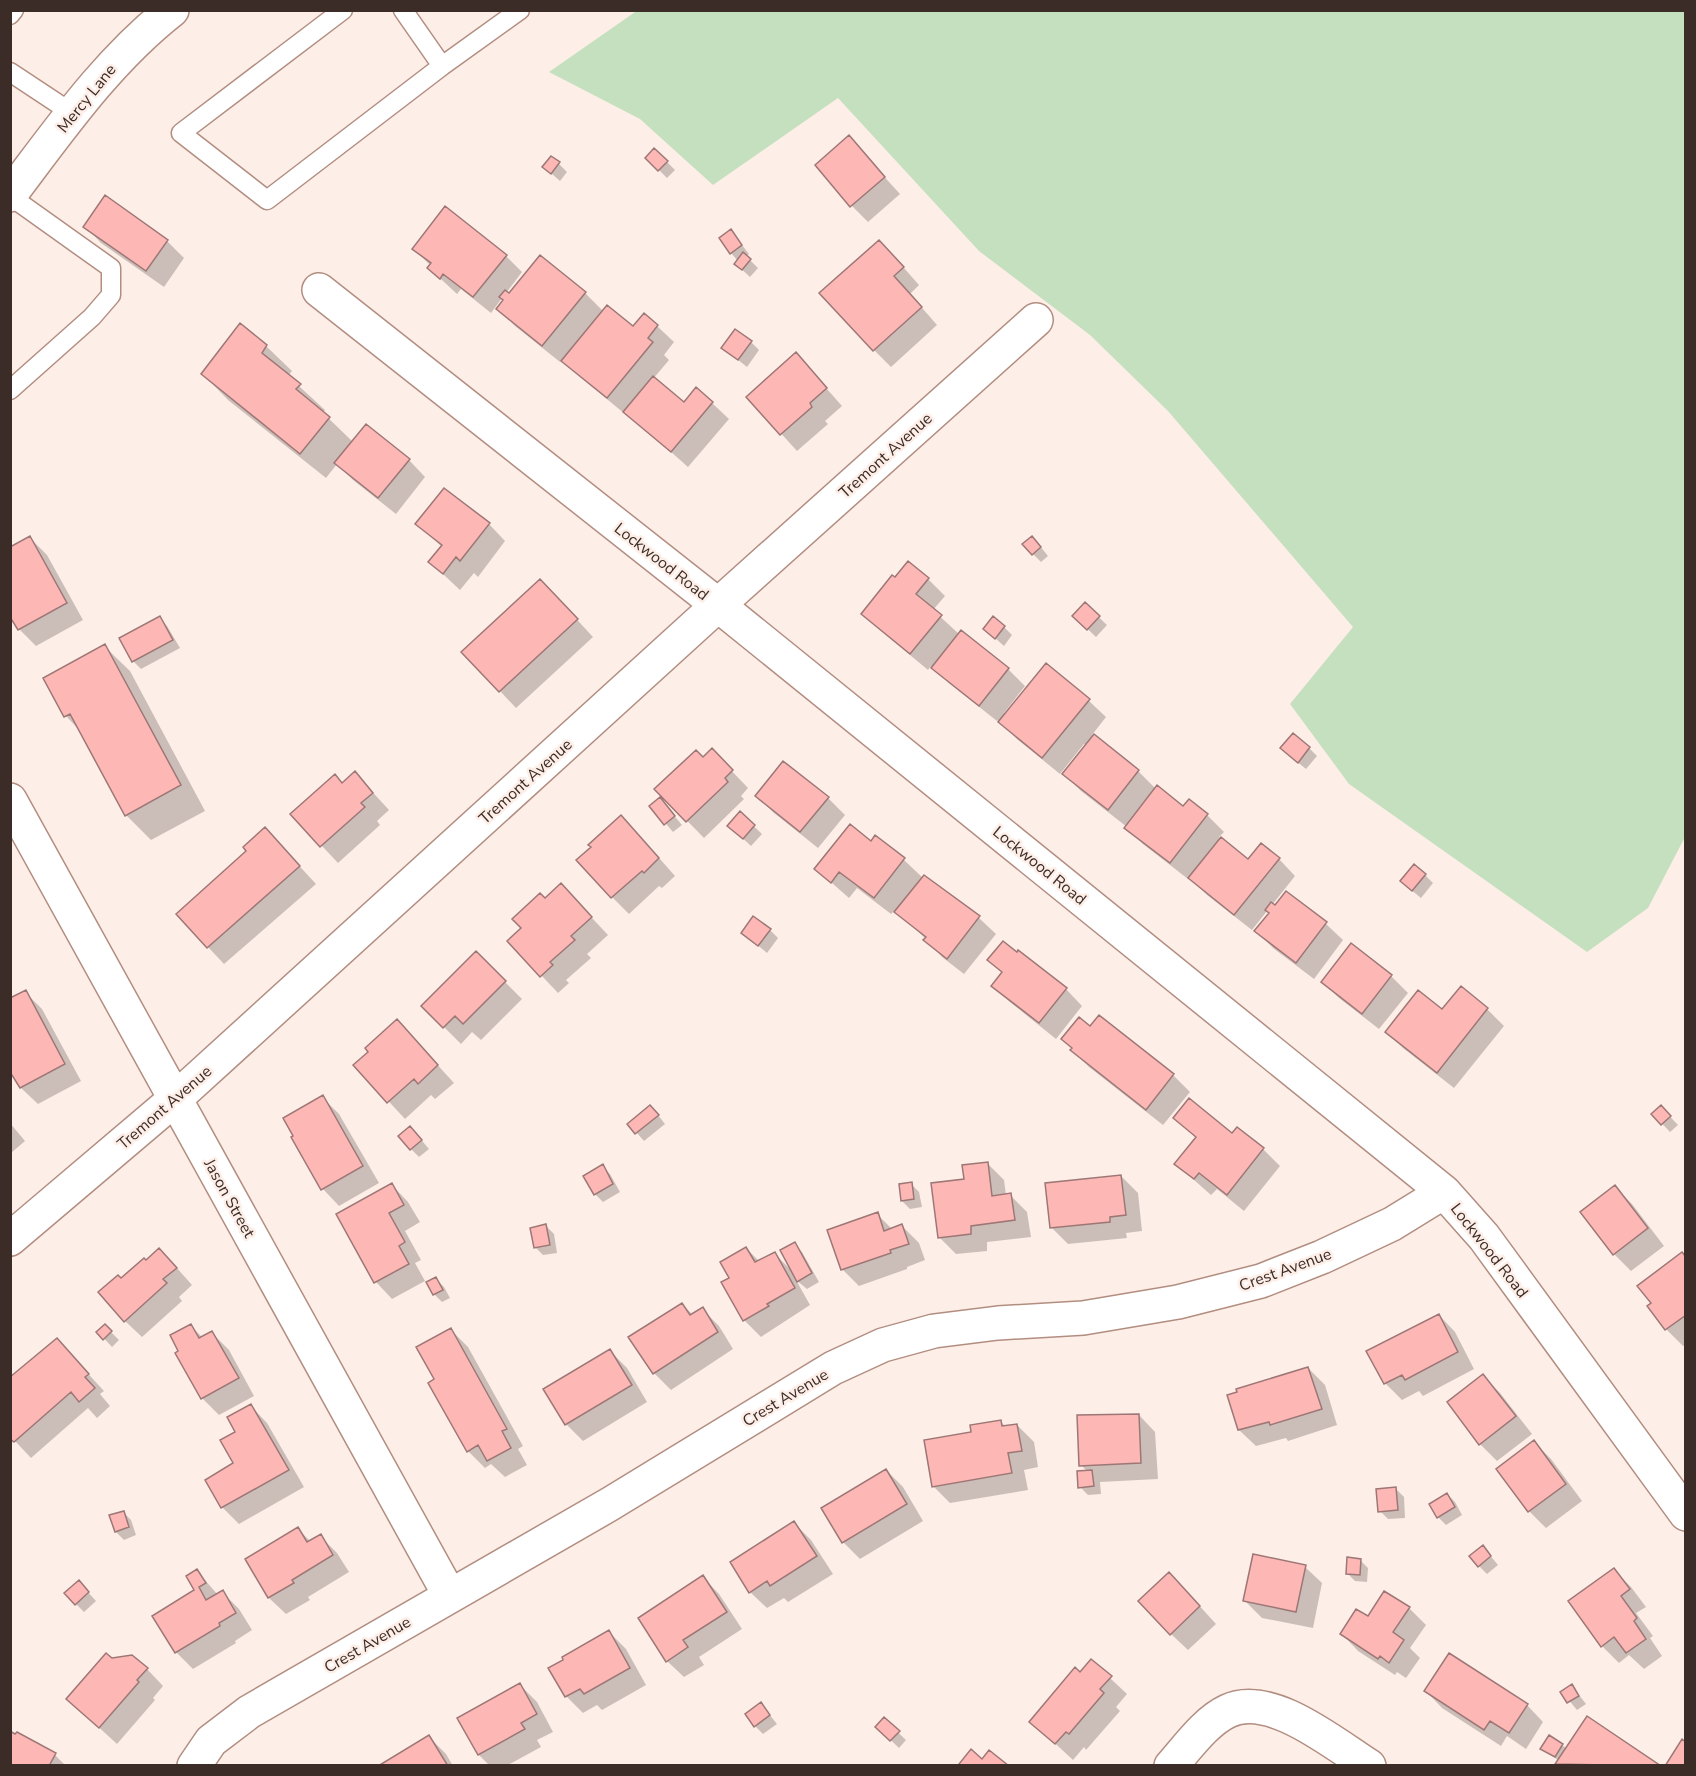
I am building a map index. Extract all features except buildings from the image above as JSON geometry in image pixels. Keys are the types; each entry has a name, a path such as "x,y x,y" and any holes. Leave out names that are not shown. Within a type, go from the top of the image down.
{"street":[{"name":"Mercy Lane","path":"10,195 72,113 120,56 172,10"},
{"name":"Lockwood Road","path":"320,290 718,605 1444,1192 1484,1237 1686,1514"},
{"name":"Tremont Avenue","path":"10,1239 175,1099 718,605 1036,320"},
{"name":"Jason Street","path":"10,800 450,1596"},
{"name":"Crest Avenue","path":"194,1766 212,1741 249,1712 610,1504 833,1368 883,1344 934,1331 998,1323 1083,1318 1157,1305 1261,1281 1322,1257 1392,1224 1444,1192"},
{"path":"1171,1766 1197,1735 1226,1712 1243,1706 1270,1708 1305,1725 1369,1766"}],"lane":[{"path":"10,15 14,10"},
{"path":"343,10 181,133 267,200 442,66 520,10"},
{"path":"403,10 442,66"},
{"path":"10,72 72,113"},
{"path":"10,195 111,268 111,295 92,317 10,390"}],"green space":[{"path":"638,10 1685,11 1686,835 1648,908 1587,952 1349,784 1290,704 1353,627 1168,411 1090,335 979,251 838,98 713,185 640,119 549,72"}]}
